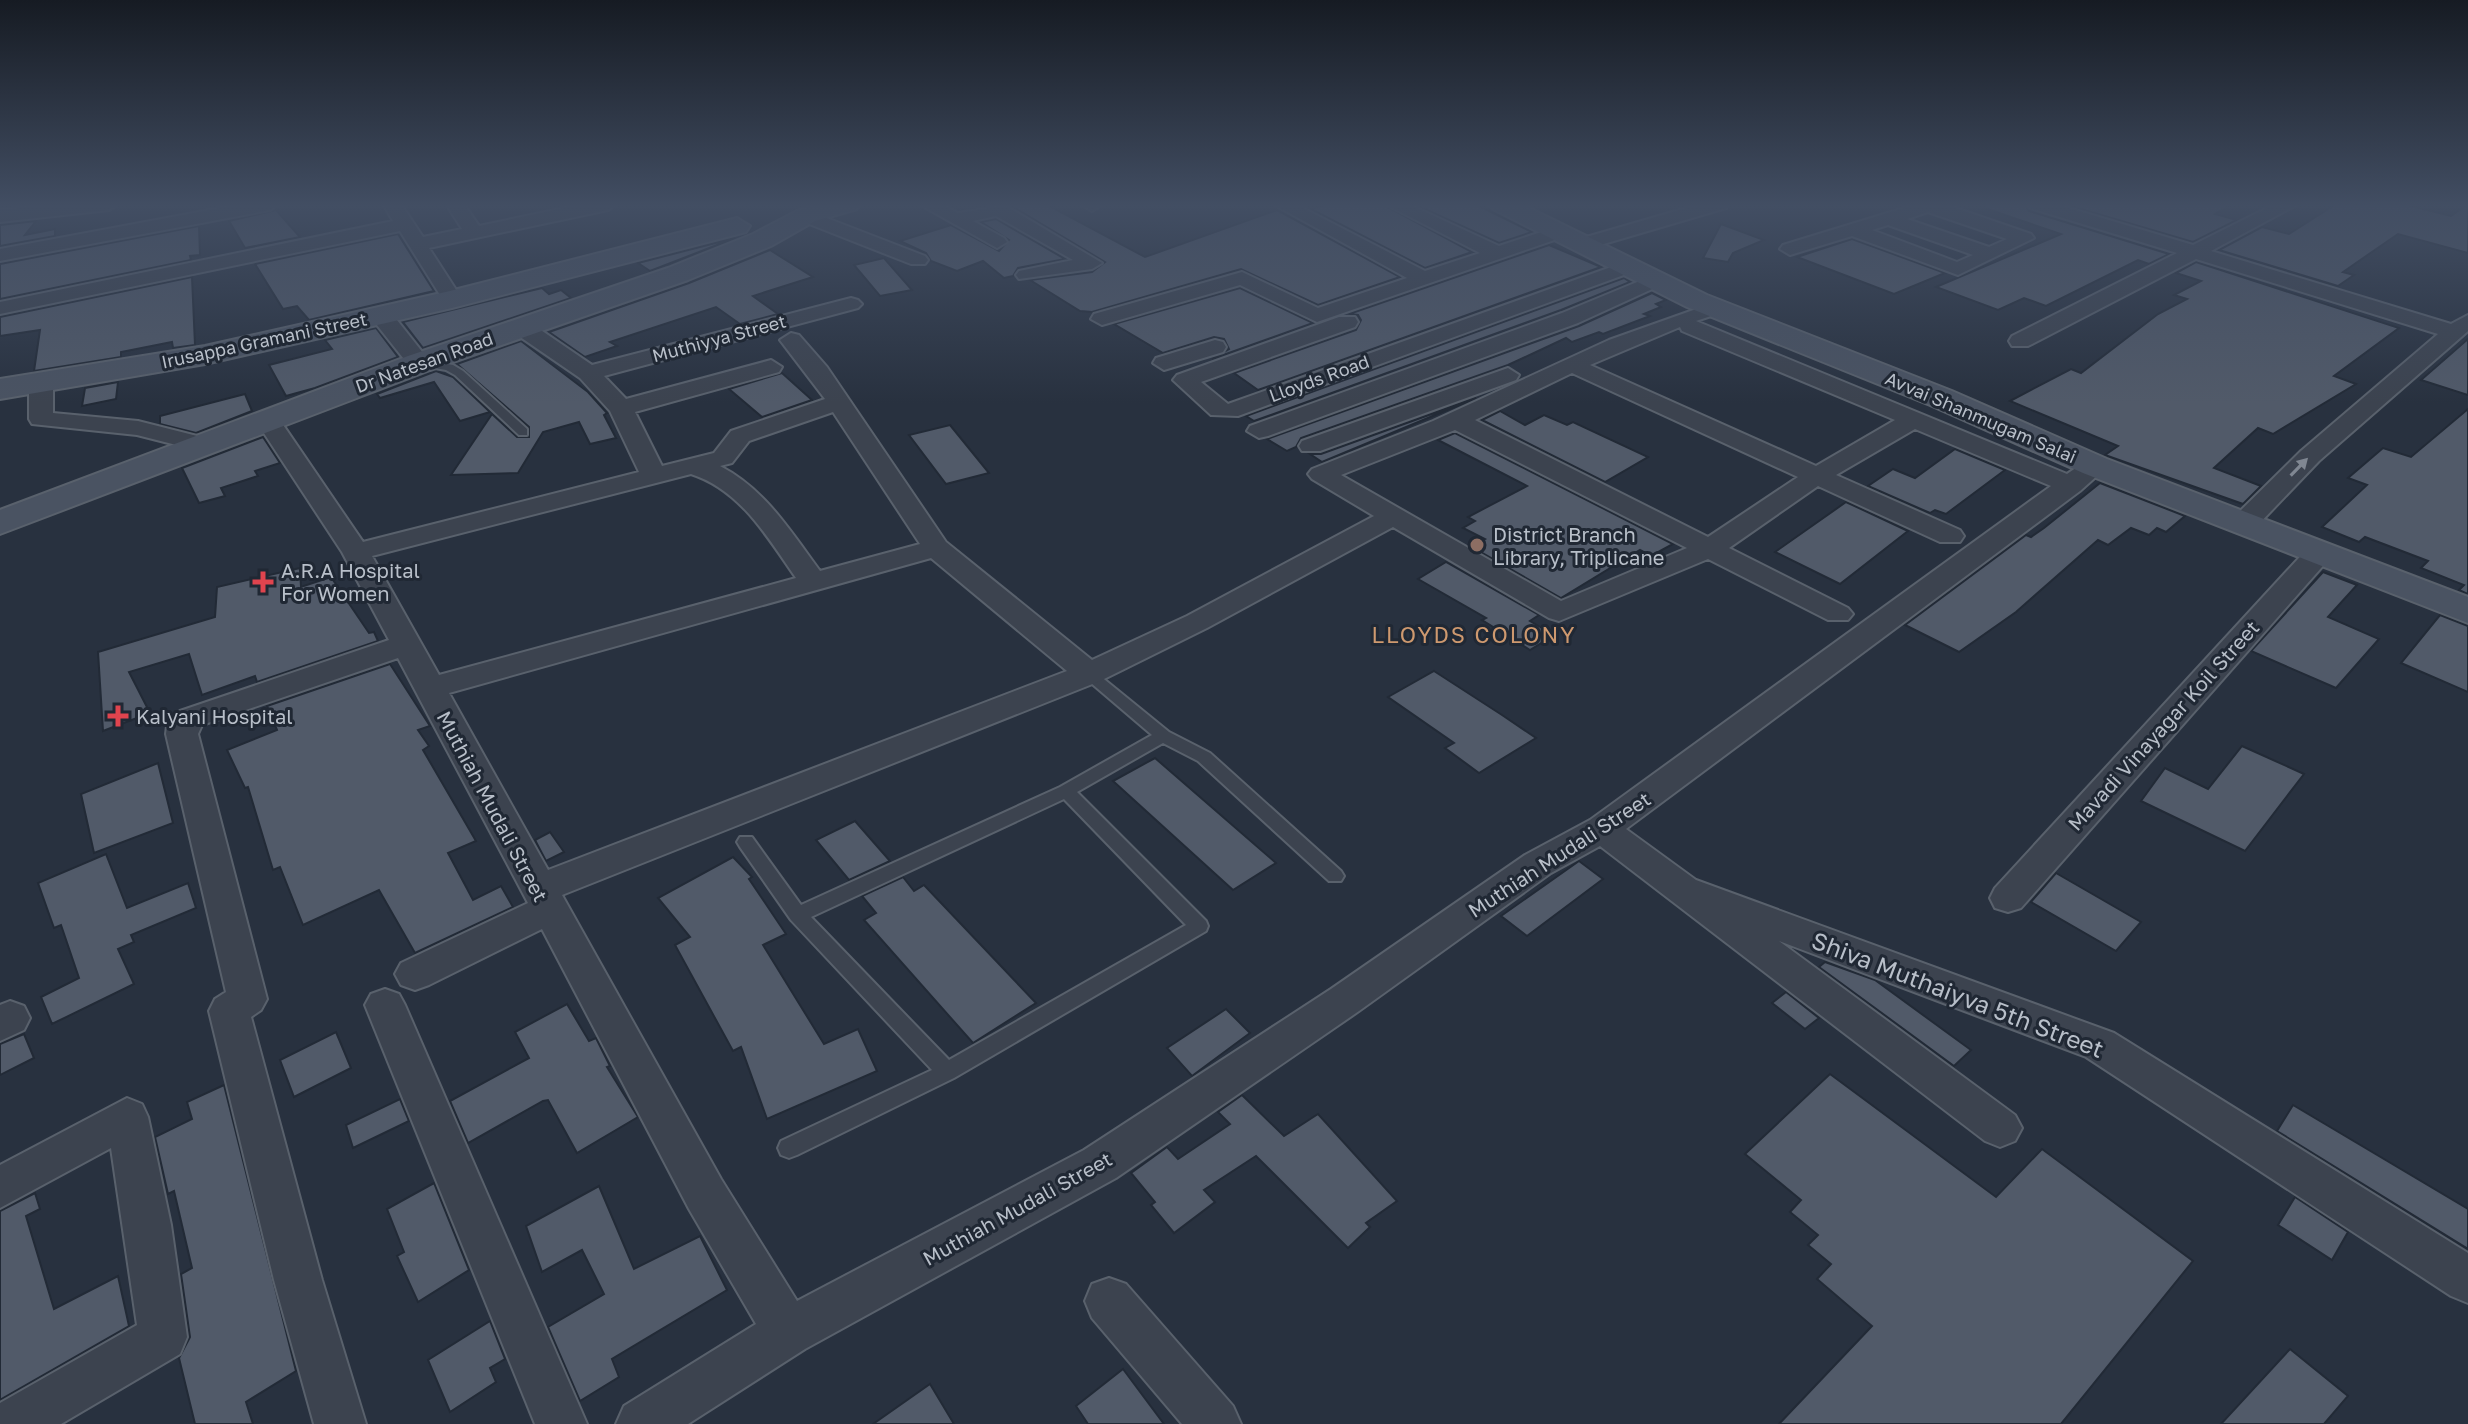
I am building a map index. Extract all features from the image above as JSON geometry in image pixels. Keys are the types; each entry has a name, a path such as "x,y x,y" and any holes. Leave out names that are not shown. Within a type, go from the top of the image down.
{"street":[{"path":"0,308 182,270"},
{"path":"435,270 452,299"},
{"name":"Irusappa Gramani Street","path":"0,389 41,385 205,355 564,270"},
{"name":"Dr Natesan Road","path":"0,523 200,444 419,363 687,270"},
{"path":"1026,275 1051,270"},
{"path":"1408,270 1424,279"},
{"path":"1164,363 1317,316 1448,270"},
{"name":"Avvai Shanmugam Salai","path":"1633,270 1701,312 1941,398 2083,475 2244,523 2468,611"},
{"path":"2020,341 2161,270"},
{"path":"2264,270 2461,326"},
{"path":"1259,431 1556,323 1640,274"},
{"name":"Lloyds Road","path":"1347,322 1185,380 1219,410 1230,411 1640,274"},
{"path":"1102,319 1242,278 1317,316"},
{"name":"Muthiyya Street","path":"588,373 851,304"},
{"path":"1311,446 1595,345 1701,312"},
{"path":"1913,420 1818,476 1709,549 1559,612 1321,474 1455,420 1570,364 1674,320 1701,312 1913,420 2083,475"},
{"path":"381,315 419,363"},
{"path":"2244,523 2310,456 2461,326"},
{"path":"521,327 588,373 621,408 654,476"},
{"path":"791,340 819,372 936,548 1089,674"},
{"path":"1570,364 1950,536"},
{"path":"621,408 771,367"},
{"path":"41,385 41,419 138,428 200,444"},
{"path":"356,552 723,458 740,436 838,402"},
{"path":"1455,420 1838,614"},
{"name":"Muthiah Mudali Street","path":"268,421 356,552 705,1194 788,1332 1100,1164 1345,1000 1538,864 1602,829 2083,475"},
{"path":"692,466 721,474 753,502 814,582"},
{"path":"561,1424 400,990 544,899 1089,674 1197,622 1394,516"},
{"path":"429,688 936,548"},
{"name":"Mavadi Vinayagar Koil Street","path":"2008,898 2319,553"},
{"path":"340,1424 298,1280 229,1011 247,999 182,734 183,726 191,718 405,645"},
{"path":"1602,829 2000,1128"},
{"name":"Shiva Muthaiyva 5th Street","path":"1678,888 2100,1045 2468,1280"},
{"path":"0,1188 127,1117 148,1225 163,1337 12,1424"},
{"path":"1109,1301 1215,1424"},
{"path":"642,1424 788,1332"}],"lane":[{"path":"419,363 449,367 459,373 523,432"},
{"path":"1089,674 1163,736 1204,757 1335,876"},
{"path":"798,915 1066,791 1163,736"},
{"path":"789,1148 947,1072 1199,926 1066,791"},
{"path":"746,842 798,915 947,1072"}],"building":[{"path":"0,270 140,270 0,299"},
{"path":"259,270 421,270 434,291 309,320 297,306 283,309"},
{"path":"720,270 803,270 813,277 753,296 778,314 740,324 716,307 610,342 617,346 585,357 549,332"},
{"path":"859,270 895,270 912,290 880,296"},
{"path":"995,270 1016,270 1013,276 1004,278"},
{"path":"1236,270 1092,312 1080,311 1030,280 1092,272"},
{"path":"1244,270 1388,270 1400,277 1318,305"},
{"path":"1475,270 1591,270 1258,390 1234,373 1356,330 1361,320 1358,315 1349,314"},
{"path":"1832,270 1945,273 1894,294"},
{"path":"1975,270 2117,270 2046,306 2024,298 1998,310 1936,287"},
{"path":"2222,270 2399,328 2334,376 2356,384 2273,434 2258,428 2214,468 2261,486 2243,504 2105,455 2118,446 2010,401 2071,369 2081,373 2158,314 2187,299 2174,295 2201,281 2176,273"},
{"path":"2287,270 2345,270 2343,272 2354,275 2338,286"},
{"path":"192,277 195,345 173,348 172,342 121,352 121,357 34,371 40,330 0,336 0,317"},
{"path":"1624,278 1630,282 1561,310 1254,421 1246,416"},
{"path":"542,288 549,294 561,290 571,298 423,348 403,322"},
{"path":"1240,288 1313,323 1212,359 1229,349 1224,339 1214,337 1163,353 1114,324"},
{"path":"1652,293 1666,300 1656,304 1661,307 1644,314 1650,316 1603,334 1599,332 1572,342 1566,338 1508,365 1301,438 1296,447 1287,451 1267,439 1579,326"},
{"path":"376,328 398,357 315,388 286,396 269,365 332,349 325,340"},
{"path":"2468,339 2468,395 2421,380"},
{"path":"521,341 588,392 607,413 604,415 616,438 590,444 579,422 543,432 518,473 451,475 492,414 517,437 529,437 529,427 457,364"},
{"path":"436,371 453,377 490,412 460,421 434,382 380,398 377,394"},
{"path":"782,373 812,400 762,417 729,389"},
{"path":"118,382 116,399 82,406 85,388"},
{"path":"245,394 252,411 196,433 160,424 160,416"},
{"path":"1476,398 1322,462 1310,454 1321,454"},
{"path":"2468,409 2468,594 2459,590 2464,585 2421,568 2428,561 2365,537 2359,542 2322,527 2367,485 2348,478 2383,448 2411,457"},
{"path":"1500,411 1525,425 1544,415 1567,425 1573,422 1648,457 1605,482 1482,420"},
{"path":"950,425 989,473 946,484 909,435"},
{"path":"1455,433 1673,544 1651,556 1640,550 1561,598 1472,547 1485,539 1463,528 1475,521 1468,517 1527,486 1438,440"},
{"path":"263,437 280,463 255,471 258,476 221,488 225,496 199,503 182,468"},
{"path":"1955,449 2005,470 1946,514 1935,510 1930,513 1868,486 1893,469 1915,478"},
{"path":"2100,483 2185,516 2166,532 2157,528 2149,535 2131,528 2108,545 2098,540 2016,612 1959,652 1905,625 2026,535 2031,537 2044,528"},
{"path":"1846,502 1908,531 1840,584 1775,552"},
{"path":"1446,562 1539,615 1530,621 1554,635 1530,650 1482,620 1486,618 1418,579"},
{"path":"300,568 301,587 331,577 369,633 374,632 378,641 257,682 255,676 202,695 189,654 129,672 150,713 103,731 98,652 215,617 217,587"},
{"path":"2323,572 2357,585 2328,617 2379,639 2336,688 2251,651"},
{"path":"2440,615 2468,626 2468,692 2401,663"},
{"path":"390,664 430,726 418,730 429,746 423,750 476,841 448,853 473,900 501,886 513,907 415,953 379,890 303,925 280,867 273,870 248,787 245,788 227,750 277,730 267,706"},
{"path":"1434,671 1536,738 1479,773 1445,748 1454,743 1388,697"},
{"path":"2242,746 2304,774 2245,851 2141,801 2165,768 2208,789"},
{"path":"1155,758 1276,863 1233,890 1113,781"},
{"path":"158,763 173,823 94,853 81,794"},
{"path":"855,821 890,861 849,880 816,840"},
{"path":"550,832 564,852 546,861 535,840"},
{"path":"106,854 127,908 188,883 196,908 131,935 134,942 118,949 134,984 52,1024 41,997 79,978 61,925 54,928 38,883"},
{"path":"733,857 752,877 749,879 786,934 763,945 824,1044 858,1029 877,1071 767,1119 741,1047 733,1051 675,945 690,937 658,898"},
{"path":"1579,861 1603,879 1527,936 1501,916"},
{"path":"2056,873 2141,922 2116,951 2031,902"},
{"path":"903,877 914,891 924,885 1036,1003 973,1043 864,920 876,913 862,896"},
{"path":"1825,962 1875,980 1971,1050 1954,1066 1819,967"},
{"path":"1786,992 1819,1018 1805,1029 1772,1003"},
{"path":"567,1004 589,1041 596,1038 610,1066 607,1067 638,1117 577,1153 548,1100 468,1143 450,1101 529,1058 515,1032"},
{"path":"1226,1009 1250,1033 1192,1076 1167,1048"},
{"path":"336,1032 351,1068 294,1097 280,1060"},
{"path":"24,1034 34,1058 0,1075 0,1044"},
{"path":"1830,1074 1996,1197 2042,1149 2193,1261 2061,1424 1779,1424 1872,1326 1817,1279 1831,1264 1808,1245 1818,1235 1790,1212 1801,1200 1745,1154"},
{"path":"224,1085 296,1371 246,1402 253,1424 195,1424 179,1358 190,1337 181,1274 192,1268 174,1191 168,1194 155,1137 192,1119 187,1102"},
{"path":"1242,1095 1284,1136 1318,1114 1397,1201 1366,1223 1370,1227 1348,1248 1256,1156 1204,1190 1215,1202 1174,1233 1151,1205 1155,1202 1131,1173 1167,1147 1178,1159 1230,1124 1218,1112"},
{"path":"400,1099 409,1121 353,1148 346,1125"},
{"path":"2293,1105 2468,1209 2468,1249 2277,1131"},
{"path":"434,1183 469,1270 418,1302 397,1256 404,1252 387,1209"},
{"path":"599,1186 634,1269 700,1236 727,1290 612,1359 619,1377 580,1401 548,1327 604,1294 582,1250 542,1272 526,1226"},
{"path":"35,1193 40,1209 26,1216 54,1309 118,1276 129,1326 0,1400 0,1211"},
{"path":"2295,1197 2348,1232 2332,1260 2278,1225"},
{"path":"490,1321 505,1359 490,1368 496,1382 450,1412 428,1360"},
{"path":"2290,1349 2348,1396 2324,1424 2221,1424"},
{"path":"1123,1369 1164,1424 1088,1424 1076,1406"},
{"path":"930,1384 954,1424 873,1424"}],"place":[{"name":"District Branch Library, Triplicane","path":"1477,545"},
{"name":"A.R.A Hospital For Women","path":"263,582"},
{"name":"Kalyani Hospital","path":"118,716"}],"district":[{"name":"LLOYDS COLONY","path":"1474,634"}]}
